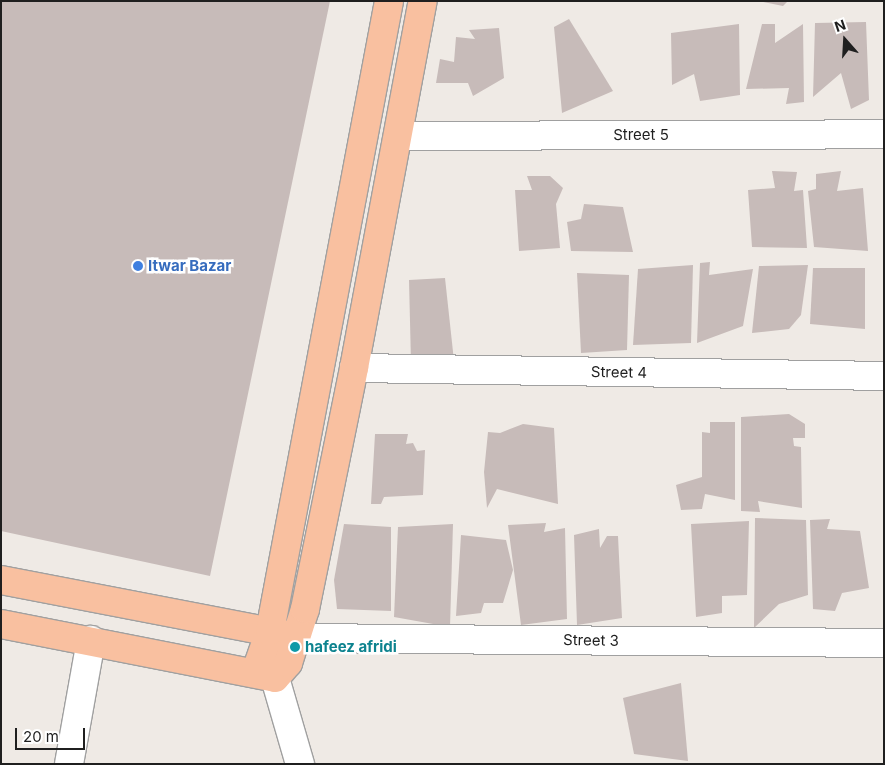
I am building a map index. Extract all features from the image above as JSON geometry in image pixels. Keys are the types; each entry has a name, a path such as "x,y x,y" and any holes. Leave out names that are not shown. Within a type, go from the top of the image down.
{"main road":[{"path":"266,674 270,631 389,1"},
{"path":"1,624 266,674 288,663 298,638 354,368 423,1"},
{"path":"1,580 270,631 298,638"}],"street":[{"name":"Street 5","path":"399,136 884,134"},
{"name":"Street 4","path":"354,368 884,376"},
{"name":"Street 3","path":"298,638 884,643"},
{"path":"70,764 91,640"},
{"path":"266,674 300,764"}],"building":[{"name":"Itwar Bazar","path":"1,1 330,1 210,576 1,531"},
{"path":"758,1 788,1 783,6"},
{"path":"569,19 613,91 562,113 554,27"},
{"path":"866,22 869,100 851,109 841,73 813,97 815,23"},
{"path":"739,24 740,95 700,101 694,74 672,85 671,33"},
{"path":"762,24 775,24 775,43 803,24 804,102 786,104 789,88 746,89"},
{"path":"499,28 504,78 473,96 468,83 436,83 440,59 454,62 456,37 475,39 469,30"},
{"path":"772,171 797,172 794,191 803,190 807,248 752,247 748,190 775,188"},
{"path":"841,171 837,191 863,188 868,251 814,247 808,191 816,189 816,174"},
{"path":"527,176 550,176 563,188 556,204 560,248 519,251 515,190 532,190"},
{"path":"584,204 623,207 633,252 571,251 567,222 581,219"},
{"path":"710,262 709,275 753,269 743,326 697,343 700,263"},
{"path":"693,265 691,343 633,345 638,269"},
{"path":"808,265 801,315 789,329 752,333 759,266"},
{"path":"813,268 865,268 865,329 810,324"},
{"path":"577,273 629,275 627,350 581,353"},
{"path":"445,278 454,361 411,363 409,280"},
{"path":"789,414 805,424 805,438 793,438 794,446 801,447 802,508 758,501 760,512 741,511 741,417"},
{"path":"710,422 735,422 735,500 705,494 702,509 681,510 676,485 702,477 702,432 710,433"},
{"path":"523,424 554,428 558,504 497,489 487,508 484,472 488,432 500,433"},
{"path":"375,434 408,434 406,444 413,443 417,451 425,450 423,495 384,497 381,504 371,504"},
{"path":"755,518 806,520 808,595 779,604 754,628"},
{"path":"830,519 827,529 860,531 869,588 842,593 835,611 813,609 810,520"},
{"path":"749,521 747,595 722,596 722,613 696,617 691,524"},
{"path":"546,523 544,532 565,528 567,619 521,625 508,525"},
{"path":"344,524 391,527 391,611 337,609 334,580"},
{"path":"453,524 450,627 394,617 398,527"},
{"path":"599,529 600,548 607,536 618,536 622,618 577,625 574,535"},
{"path":"461,535 506,540 513,570 503,603 484,603 481,613 456,616"},
{"path":"681,683 688,761 634,754 623,698"}],"place":[{"name":"Itwar Bazar","path":"138,266"},
{"name":"hafeez afridi","path":"295,647"}]}
